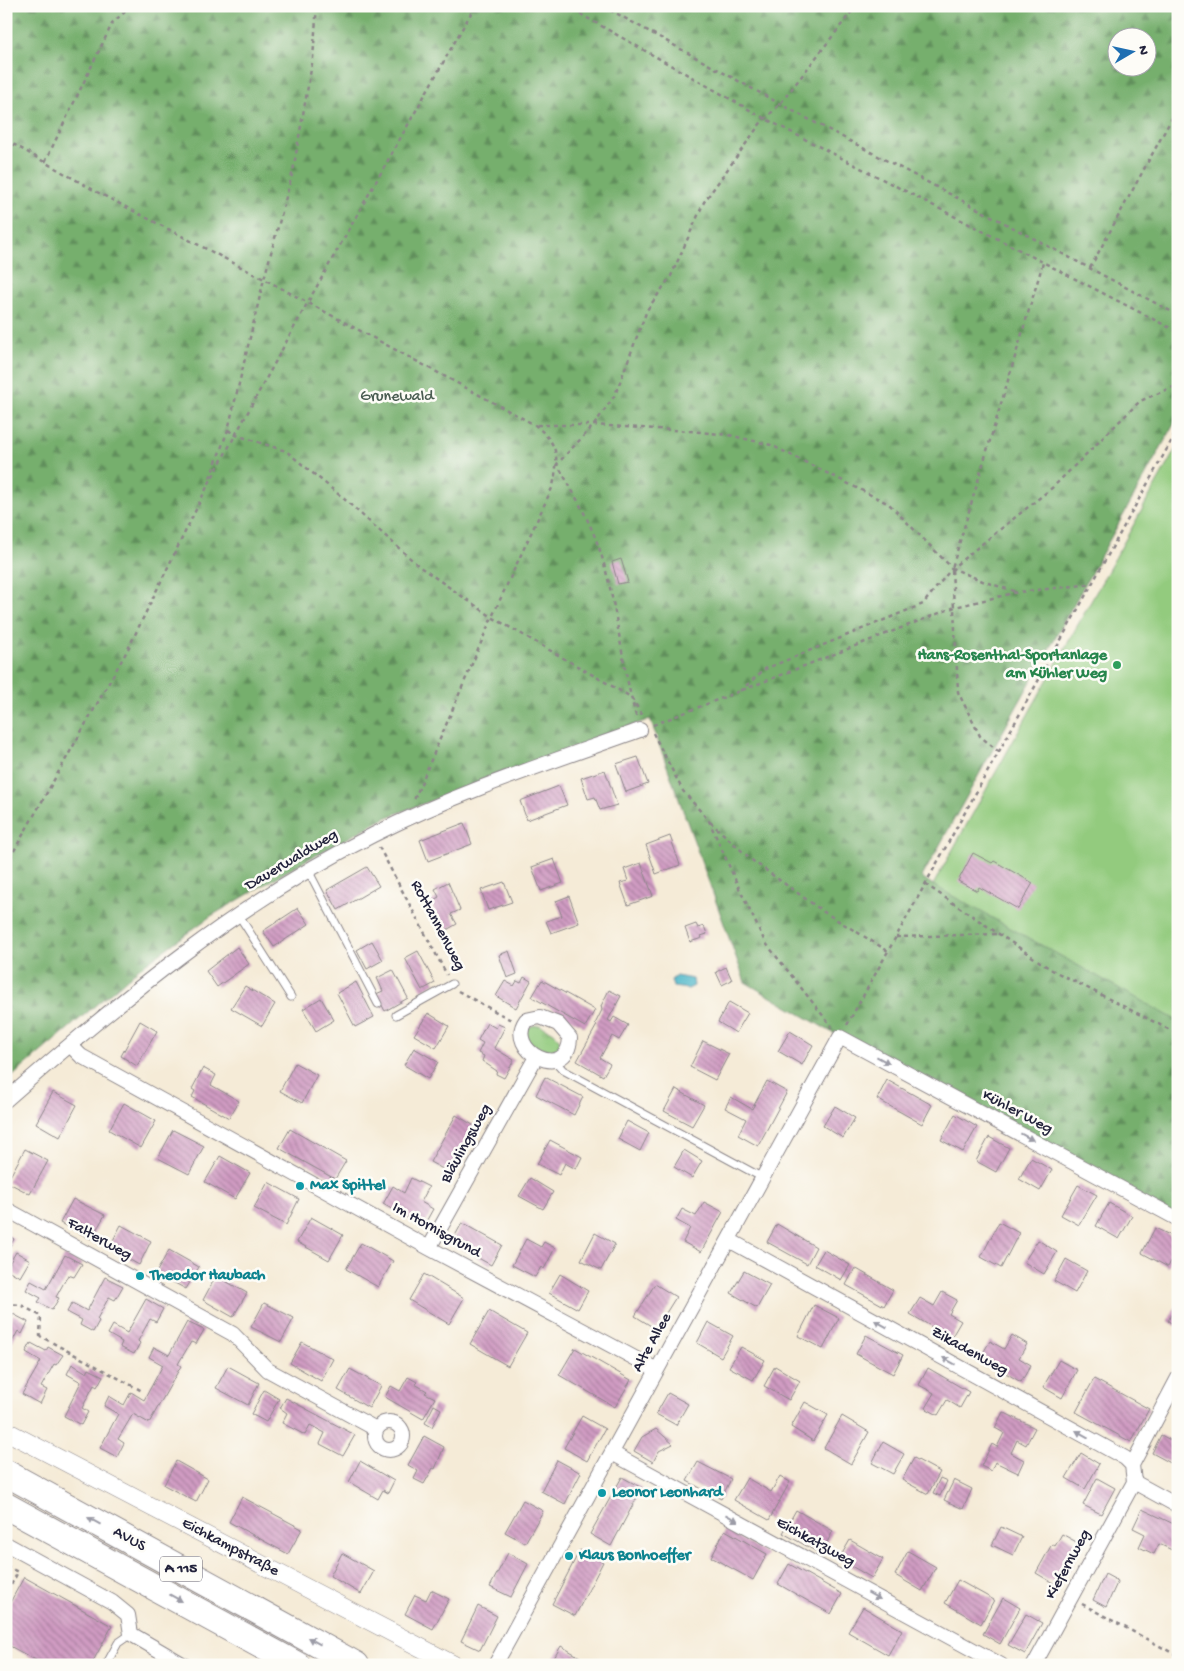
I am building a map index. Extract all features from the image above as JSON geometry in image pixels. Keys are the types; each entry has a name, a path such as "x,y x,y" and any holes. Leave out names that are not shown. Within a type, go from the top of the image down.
{"highway":[{"name":"AVUS","path":"6,1473 356,1665"},
{"name":"AVUS","path":"6,1506 297,1665"}],"street":[{"name":"Dauerwaldweg","path":"6,1100 151,978 238,914 308,870 406,819 480,788 645,729"},
{"path":"540,1016 558,1024 567,1032 570,1038 569,1049 555,1061 536,1057 525,1046 521,1038 522,1025 526,1020 540,1016"},
{"name":"Alte Allee","path":"495,1665 840,1037"},
{"name":"Kühler Weg","path":"840,1037 1178,1219"},
{"name":"Im Hornisgrund","path":"70,1045 81,1056 429,1248 657,1370"},
{"name":"Bläulingsweg","path":"429,1248 536,1057"},
{"name":"Falterweg","path":"6,1209 233,1334 268,1370 376,1429"},
{"name":"Zikadenweg","path":"729,1240 1125,1458 1132,1464"},
{"path":"1178,1378 1132,1464 1134,1482 1178,1506"},
{"name":"Eichkampstraße","path":"6,1430 454,1665"},
{"name":"Eichkatzweg","path":"612,1453 1001,1665"},
{"name":"Kiefernweg","path":"1034,1665 1134,1482"},
{"path":"6,1544 112,1602 128,1615 131,1634 184,1665"}],"lane":[{"path":"308,870 378,1004"},
{"path":"238,914 291,997"},
{"path":"396,1015 452,984"},
{"path":"555,1061 564,1070 763,1178"},
{"path":"106,1665 118,1643 131,1634"}],"path":[{"path":"45,162 113,22 126,11 128,6"},
{"path":"207,487 228,430 264,279 294,171 313,58 317,6"},
{"path":"6,866 128,649 207,487 308,302 475,6"},
{"path":"566,6 764,118 1178,332"},
{"path":"603,6 780,104 1178,315"},
{"path":"406,819 492,618 553,486 557,464 594,425 615,395 647,310 671,276 704,202 764,118 780,104 856,6"},
{"path":"1089,268 1178,107"},
{"path":"6,140 97,192 308,302 535,425 547,435 554,447 557,464 587,516 604,563 618,624 631,697 645,729 683,791 709,821 753,861 824,912 888,951"},
{"path":"999,752 980,736 958,692 952,568 1043,263"},
{"path":"738,692 765,669 923,604 952,568 1053,487 1140,401 1178,385"},
{"path":"535,425 594,425 690,431 729,435 771,445 889,504 952,568 985,582 1018,592"},
{"path":"709,821 765,942 840,1037 1178,429"},
{"path":"228,430 236,435 286,451 343,498 420,567 492,618 631,697 645,729"},
{"path":"645,729 955,607 1018,592 1093,584"},
{"name":"Rottannenweg","path":"373,835 455,989 522,1025"},
{"path":"925,884 1052,970 1178,1034"},
{"path":"896,937 999,934"},
{"path":"6,1304 21,1306 41,1316 40,1336 144,1392"},
{"path":"6,1566 18,1572 6,1594"},
{"path":"1071,1598 1178,1656"}],"green space":[{"name":"Grunewald","path":"6,6 1178,6 1178,417 922,877 933,885 1178,1021 1178,1217 840,1037 745,982 650,719 385,818 303,862 211,916 138,969 14,1075 6,1071"},
{"name":"Hans-Rosenthal-Sportanlage am Kühler Weg","path":"1178,445 1178,1021 933,885"},
{"path":"539,1025 557,1036 560,1048 552,1053 545,1053 529,1045 526,1030 531,1026"}],"water":[{"path":"676,976 693,979 694,986 688,989 673,987 671,980"}],"building":[{"path":"621,559 628,582 618,584 612,562"},
{"path":"638,757 648,784 626,792 616,764"},
{"path":"605,770 617,805 600,810 595,797 588,799 581,778"},
{"path":"559,786 567,805 527,820 520,801"},
{"path":"464,823 472,844 428,861 420,840"},
{"path":"670,836 680,865 656,874 646,845"},
{"path":"973,853 992,863 994,861 1033,883 1018,909 979,887 977,891 958,881"},
{"path":"554,859 563,883 541,891 532,867"},
{"path":"641,863 653,896 628,905 620,883 628,881 624,869"},
{"path":"367,867 379,886 338,910 327,890"},
{"path":"448,882 460,910 451,914 457,924 443,932 437,922 440,921 430,902 439,897 435,889"},
{"path":"504,882 512,902 488,910 481,890"},
{"path":"569,896 579,923 551,933 546,921 562,916 556,901"},
{"path":"298,908 309,924 274,947 263,931"},
{"path":"696,924 698,928 704,926 707,934 690,942 685,928"},
{"path":"372,941 383,960 367,969 357,950"},
{"path":"237,947 249,964 217,987 206,971"},
{"path":"418,951 435,983 422,990 405,958"},
{"path":"509,951 517,974 507,978 499,955"},
{"path":"726,967 732,980 722,985 716,972"},
{"path":"393,970 408,998 385,1011 376,994 383,991 377,978"},
{"path":"524,977 531,981 516,1008 496,996 505,981 514,986 517,981 521,983"},
{"path":"542,980 595,1010 585,1027 532,997"},
{"path":"356,982 374,1017 355,1027 337,993"},
{"path":"245,986 275,1004 262,1026 231,1008"},
{"path":"609,990 621,996 608,1020 611,1022 614,1017 628,1025 619,1040 612,1036 600,1058 610,1064 603,1076 577,1061 597,1025 595,1024 602,1010 601,1006"},
{"path":"321,998 334,1020 316,1031 303,1009"},
{"path":"729,1002 748,1013 736,1033 718,1022"},
{"path":"428,1013 449,1026 436,1048 414,1035"},
{"path":"140,1021 157,1031 137,1066 121,1056"},
{"path":"487,1023 496,1028 498,1024 505,1027 494,1048 514,1060 504,1078 496,1074 497,1071 482,1061 484,1056 478,1053 483,1043 478,1040"},
{"path":"790,1031 813,1045 802,1065 778,1051"},
{"path":"703,1041 729,1054 715,1080 690,1067"},
{"path":"414,1048 438,1062 428,1079 404,1065"},
{"path":"295,1063 317,1075 302,1103 280,1091"},
{"path":"203,1068 216,1075 211,1085 239,1101 229,1118 192,1097 195,1091 192,1089"},
{"path":"545,1077 583,1097 574,1115 536,1095"},
{"path":"887,1080 932,1105 922,1124 877,1099"},
{"path":"767,1081 787,1092 758,1146 738,1135 746,1119 725,1108 731,1097 752,1109"},
{"path":"676,1089 704,1105 692,1126 664,1111"},
{"path":"53,1092 77,1105 60,1137 36,1123"},
{"path":"124,1103 156,1121 141,1148 109,1130"},
{"path":"835,1106 855,1118 843,1138 823,1126"},
{"path":"955,1114 977,1127 963,1152 941,1140"},
{"path":"456,1115 478,1128 452,1174 430,1162"},
{"path":"627,1121 649,1133 640,1151 618,1139"},
{"path":"290,1129 346,1161 335,1179 279,1148"},
{"path":"173,1130 204,1146 189,1174 158,1158"},
{"path":"989,1137 1009,1148 996,1172 976,1161"},
{"path":"550,1140 582,1157 576,1169 565,1163 559,1175 537,1164"},
{"path":"25,1149 48,1161 30,1194 7,1182"},
{"path":"684,1150 702,1161 692,1178 674,1167"},
{"path":"220,1156 250,1173 235,1199 205,1182"},
{"path":"1031,1158 1052,1170 1040,1191 1019,1179"},
{"path":"411,1178 429,1187 421,1202 433,1209 423,1227 383,1204 393,1186 404,1193"},
{"path":"530,1178 553,1192 543,1209 519,1196"},
{"path":"268,1182 299,1199 286,1225 254,1208"},
{"path":"1078,1185 1097,1195 1079,1225 1061,1215"},
{"path":"73,1199 105,1215 91,1239 60,1223"},
{"path":"704,1202 723,1212 701,1252 683,1242 690,1228 676,1220 682,1209 696,1216"},
{"path":"1109,1203 1132,1216 1119,1239 1096,1226"},
{"path":"311,1217 343,1235 329,1260 297,1242"},
{"path":"999,1222 1019,1233 1001,1268 981,1257"},
{"path":"462,1223 502,1245 491,1265 451,1243"},
{"path":"777,1224 816,1247 807,1264 767,1242"},
{"path":"121,1225 151,1241 139,1265 109,1248"},
{"path":"1155,1228 1178,1239 1178,1248 1168,1267 1142,1253"},
{"path":"595,1233 615,1244 601,1270 581,1260"},
{"path":"6,1234 14,1239 6,1253"},
{"path":"526,1239 541,1247 544,1242 555,1248 544,1269 541,1267 535,1277 512,1265"},
{"path":"1038,1240 1057,1252 1044,1274 1024,1262"},
{"path":"361,1243 393,1261 378,1287 346,1269"},
{"path":"169,1250 199,1267 186,1289 156,1273"},
{"path":"824,1250 850,1265 841,1280 815,1265"},
{"path":"16,1252 30,1260 20,1277 6,1269"},
{"path":"65,1255 82,1264 74,1277 68,1275 56,1297 59,1298 52,1310 38,1302 41,1298 26,1290 31,1281 46,1289"},
{"path":"1066,1259 1087,1271 1075,1293 1054,1281"},
{"path":"855,1268 893,1290 884,1306 846,1285"},
{"path":"744,1271 770,1285 757,1308 731,1293"},
{"path":"424,1274 464,1298 449,1324 409,1300"},
{"path":"560,1274 588,1291 578,1309 549,1293"},
{"path":"216,1276 247,1293 233,1317 203,1300"},
{"path":"105,1277 123,1286 115,1300 109,1297 97,1319 99,1321 93,1332 80,1325 82,1320 67,1312 72,1303 87,1311"},
{"path":"655,1284 676,1297 656,1329 635,1316"},
{"path":"942,1292 957,1300 949,1314 961,1321 951,1338 910,1314 920,1298 934,1306"},
{"path":"146,1299 163,1309 156,1322 150,1319 138,1341 140,1343 134,1354 120,1347 122,1342 108,1334 113,1325 127,1333"},
{"path":"264,1303 294,1318 281,1342 251,1327"},
{"path":"814,1305 839,1318 823,1349 798,1336"},
{"path":"1176,1305 1178,1306 1178,1327 1168,1321"},
{"path":"489,1311 527,1333 508,1366 470,1344"},
{"path":"13,1314 28,1322 22,1334 18,1331 6,1353 6,1316 11,1319"},
{"path":"187,1322 204,1330 196,1344 191,1342 178,1364 181,1366 149,1423 133,1414 118,1439 124,1443 117,1457 100,1448 118,1414 104,1406 109,1396 124,1405 131,1392 144,1400 163,1365 149,1357 154,1347 169,1355"},
{"path":"708,1322 733,1336 721,1357 697,1343"},
{"path":"866,1335 903,1355 893,1374 856,1354"},
{"path":"1012,1335 1027,1344 1019,1358 1031,1365 1021,1382 980,1358 990,1341 1004,1349"},
{"path":"302,1342 333,1359 321,1381 290,1363"},
{"path":"31,1343 46,1351 48,1347 63,1355 56,1365 54,1364 41,1387 47,1390 40,1404 22,1394 41,1361 26,1352"},
{"path":"741,1347 765,1360 753,1380 729,1367"},
{"path":"575,1348 631,1380 615,1407 559,1375"},
{"path":"1059,1360 1077,1370 1062,1398 1043,1387"},
{"path":"72,1364 87,1373 89,1369 103,1376 97,1387 94,1385 82,1408 88,1412 81,1425 64,1416 81,1382 67,1374"},
{"path":"228,1366 259,1383 248,1405 216,1388"},
{"path":"775,1366 800,1381 789,1400 764,1386"},
{"path":"928,1368 969,1392 960,1408 947,1400 938,1415 925,1408 934,1393 919,1385"},
{"path":"350,1369 381,1386 369,1408 338,1390"},
{"path":"408,1377 427,1391 425,1393 435,1398 423,1419 385,1397 391,1386 400,1391"},
{"path":"1094,1379 1149,1409 1131,1442 1076,1412"},
{"path":"264,1390 279,1399 266,1422 251,1414"},
{"path":"668,1393 688,1404 676,1425 656,1414"},
{"path":"286,1398 355,1435 343,1456 320,1444 325,1433 310,1425 305,1435 282,1423 287,1413 280,1408"},
{"path":"805,1402 828,1415 813,1441 791,1427"},
{"path":"434,1405 441,1409 432,1427 425,1423"},
{"path":"1003,1412 1035,1428 1026,1445 1017,1440 1011,1453 1024,1460 1018,1473 995,1462 991,1471 981,1466 992,1444 997,1447 1004,1433 995,1428"},
{"path":"582,1416 605,1429 587,1461 564,1448"},
{"path":"842,1416 869,1432 851,1464 824,1448"},
{"path":"656,1429 673,1444 659,1451 653,1462 634,1451 642,1437"},
{"path":"1161,1435 1178,1444 1178,1467 1152,1453"},
{"path":"424,1436 444,1447 435,1469 433,1468 424,1484 414,1479 418,1471 408,1465"},
{"path":"883,1442 904,1454 893,1474 872,1463"},
{"path":"1081,1453 1099,1464 1085,1489 1066,1478"},
{"path":"914,1458 940,1472 928,1494 902,1480"},
{"path":"557,1460 581,1473 565,1504 541,1491"},
{"path":"176,1461 208,1479 196,1502 164,1485"},
{"path":"360,1461 394,1481 388,1493 383,1490 378,1499 349,1482"},
{"path":"698,1462 731,1479 721,1499 687,1481"},
{"path":"780,1476 790,1482 769,1520 734,1500 747,1478 771,1492"},
{"path":"622,1477 642,1488 611,1546 590,1534"},
{"path":"940,1478 947,1481 940,1496 933,1493"},
{"path":"1097,1478 1115,1488 1101,1514 1083,1505"},
{"path":"954,1480 972,1489 963,1509 944,1500"},
{"path":"242,1497 302,1529 288,1554 229,1522"},
{"path":"523,1500 543,1511 525,1543 505,1532"},
{"path":"1142,1509 1178,1526 1173,1537 1177,1539 1172,1550 1159,1544 1154,1554 1139,1547 1145,1534 1133,1528"},
{"path":"796,1510 833,1531 821,1554 783,1533"},
{"path":"1001,1527 1022,1537 1013,1555 992,1545"},
{"path":"725,1530 767,1554 753,1580 711,1557"},
{"path":"1062,1534 1080,1544 1074,1556 1076,1558 1060,1587 1036,1573 1052,1544 1055,1546"},
{"path":"850,1540 883,1559 872,1578 839,1559"},
{"path":"580,1550 603,1562 575,1616 552,1604"},
{"path":"908,1551 936,1567 922,1591 895,1575"},
{"path":"342,1553 374,1571 361,1594 330,1576"},
{"path":"508,1553 528,1564 511,1597 490,1587"},
{"path":"789,1564 842,1594 831,1614 778,1584"},
{"path":"1105,1574 1118,1581 1106,1607 1093,1600"},
{"path":"24,1577 112,1626 91,1665 45,1665 6,1644 6,1610"},
{"path":"958,1580 994,1600 981,1624 945,1603"},
{"path":"431,1590 449,1599 433,1629 405,1614 415,1595 426,1600"},
{"path":"1003,1598 1020,1608 1000,1644 983,1634"},
{"path":"478,1606 497,1616 480,1650 461,1641"},
{"path":"863,1607 902,1630 888,1655 848,1632"},
{"path":"1026,1614 1042,1623 1025,1654 1008,1645"},
{"path":"561,1646 580,1657 575,1665 550,1665"}],"place":[{"name":"Hans-Rosenthal-Sportanlage am Kühler Weg","path":"1117,665"},
{"name":"Max Spittel","path":"300,1186"},
{"name":"Theodor Haubach","path":"140,1276"},
{"name":"Leonor Leonhard","path":"602,1493"},
{"name":"Klaus Bonhoeffer","path":"569,1556"}]}
